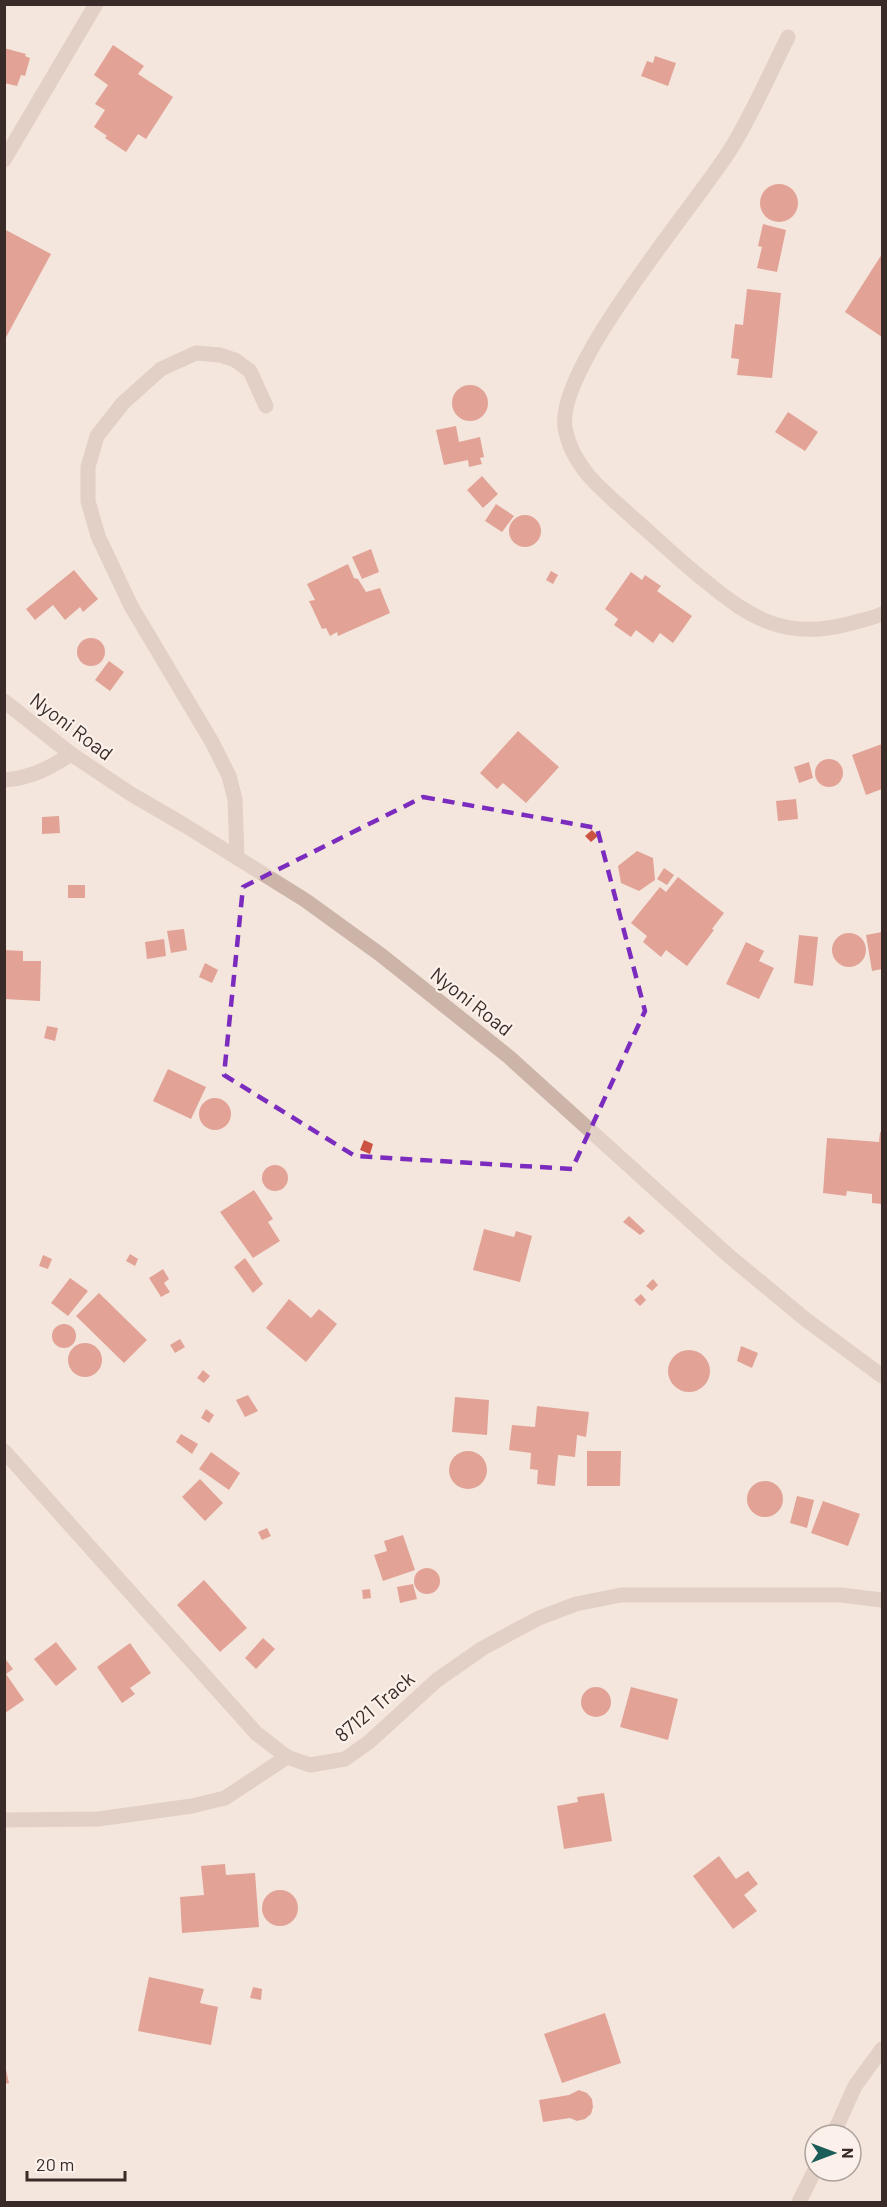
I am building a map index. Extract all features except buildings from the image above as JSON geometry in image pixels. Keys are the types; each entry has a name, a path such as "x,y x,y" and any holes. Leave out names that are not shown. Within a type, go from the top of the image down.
{"street":[{"path":"4,160 96,4"},
{"path":"788,37 730,150 659,247 603,330 573,384 565,407 565,427 572,452 588,476 732,604 782,628 836,628 882,614"},
{"path":"237,858 235,799 229,776 212,742 131,606 98,536 88,501 88,467 97,436 123,403 161,369 196,353 220,355 235,360 250,371 266,406"},
{"name":"Nyoni Road","path":"4,701 71,754 131,794 305,900 381,955 509,1057 729,1256 805,1319 882,1376"},
{"path":"4,780 27,777 47,770 71,754"},
{"name":"87121 Track","path":"4,1451 249,1726 287,1757 310,1765 345,1759 369,1742 437,1680 483,1648 540,1618 576,1604 621,1595 841,1595 882,1599"},
{"path":"4,1820 98,1819 192,1806 225,1798 287,1757"},
{"path":"838,2123 855,2086 882,2049"},
{"path":"799,2202 808,2183"}],"highlighted area":[{"path":"423,797 597,828 645,1011 572,1169 355,1156 224,1075 243,887"}]}
